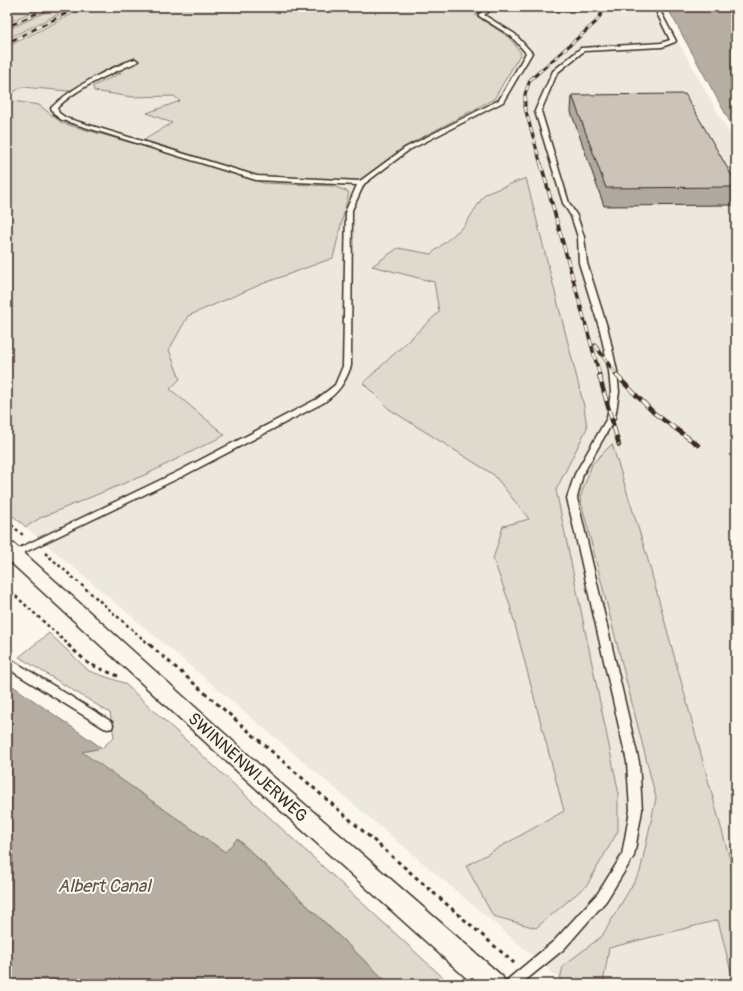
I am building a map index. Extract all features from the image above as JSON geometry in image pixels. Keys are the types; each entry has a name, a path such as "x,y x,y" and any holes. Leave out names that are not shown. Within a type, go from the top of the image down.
{"street":[{"name":"SWINNENWIJERWEG","path":"18,548 247,767 492,984"}],"lane":[{"path":"18,548 182,473 320,401 331,394 342,382 347,366 348,210 361,183 407,149 501,101 529,53 513,36 482,15 492,7"},
{"path":"512,984 559,945 602,897 628,856 636,810 633,762 572,498 579,474 611,418 615,392 613,371 604,330 583,263 581,237 574,216 566,203 538,111 555,72 584,49 662,45 673,41 656,7"},
{"path":"135,61 75,91 60,101 54,108 57,114 64,119 256,178 361,183"},
{"path":"7,660 19,670 108,725"}],"path":[{"path":"7,521 18,548 525,972"},
{"path":"7,588 89,664 124,679"}],"shaded area":[{"path":"43,7 7,23 7,8"},
{"path":"56,7 73,7 7,39 7,30"},
{"path":"86,7 485,7 475,15 509,37 521,53 494,99 404,147 359,181 258,176 144,140 172,123 147,113 180,101 174,96 132,97 94,91 93,86 121,73 103,75 68,91 22,87 7,96 7,47"},
{"path":"176,7 659,7 736,145 736,984 566,984 7,511 7,369 12,368 7,119 38,105 7,100 7,96 22,87 68,91"},
{"path":"7,100 39,105 62,123 199,162 263,183 333,186 349,192 333,258 262,284 188,316 169,350 180,379 170,389 225,435 147,474 40,518 26,527 7,511 7,369 11,367 7,364"},
{"path":"526,178 584,406 587,428 556,490 618,789 618,831 587,885 536,928 493,916 466,866 564,811 509,602 493,559 503,526 529,519 494,475 389,409 363,383 439,312 434,282 372,266 398,248 431,254 464,226 485,194"},
{"path":"612,444 646,553 736,882 736,984 734,984 718,920 609,948 603,984 559,984 563,966 602,936 640,872 656,798 580,498 592,464"},
{"path":"49,633 89,671 124,683 450,984 389,984 238,839 225,852 81,752 102,748 114,737 110,713 19,657"}],"water":[{"path":"667,7 736,7 736,133"},
{"name":"Albert Canal","path":"7,682 102,748 82,752 225,852 237,839 389,984 7,984"}],"building":[{"path":"685,94 736,183 736,187 606,188 572,95"}],"railway":[{"path":"7,27 50,7"},
{"path":"7,43 79,7"},
{"path":"541,165 525,108 525,94 530,80 596,22 606,7"},
{"path":"541,164 600,376"},
{"path":"595,345 617,376"},
{"path":"599,375 619,445"},
{"path":"617,376 654,413 698,445"}]}
